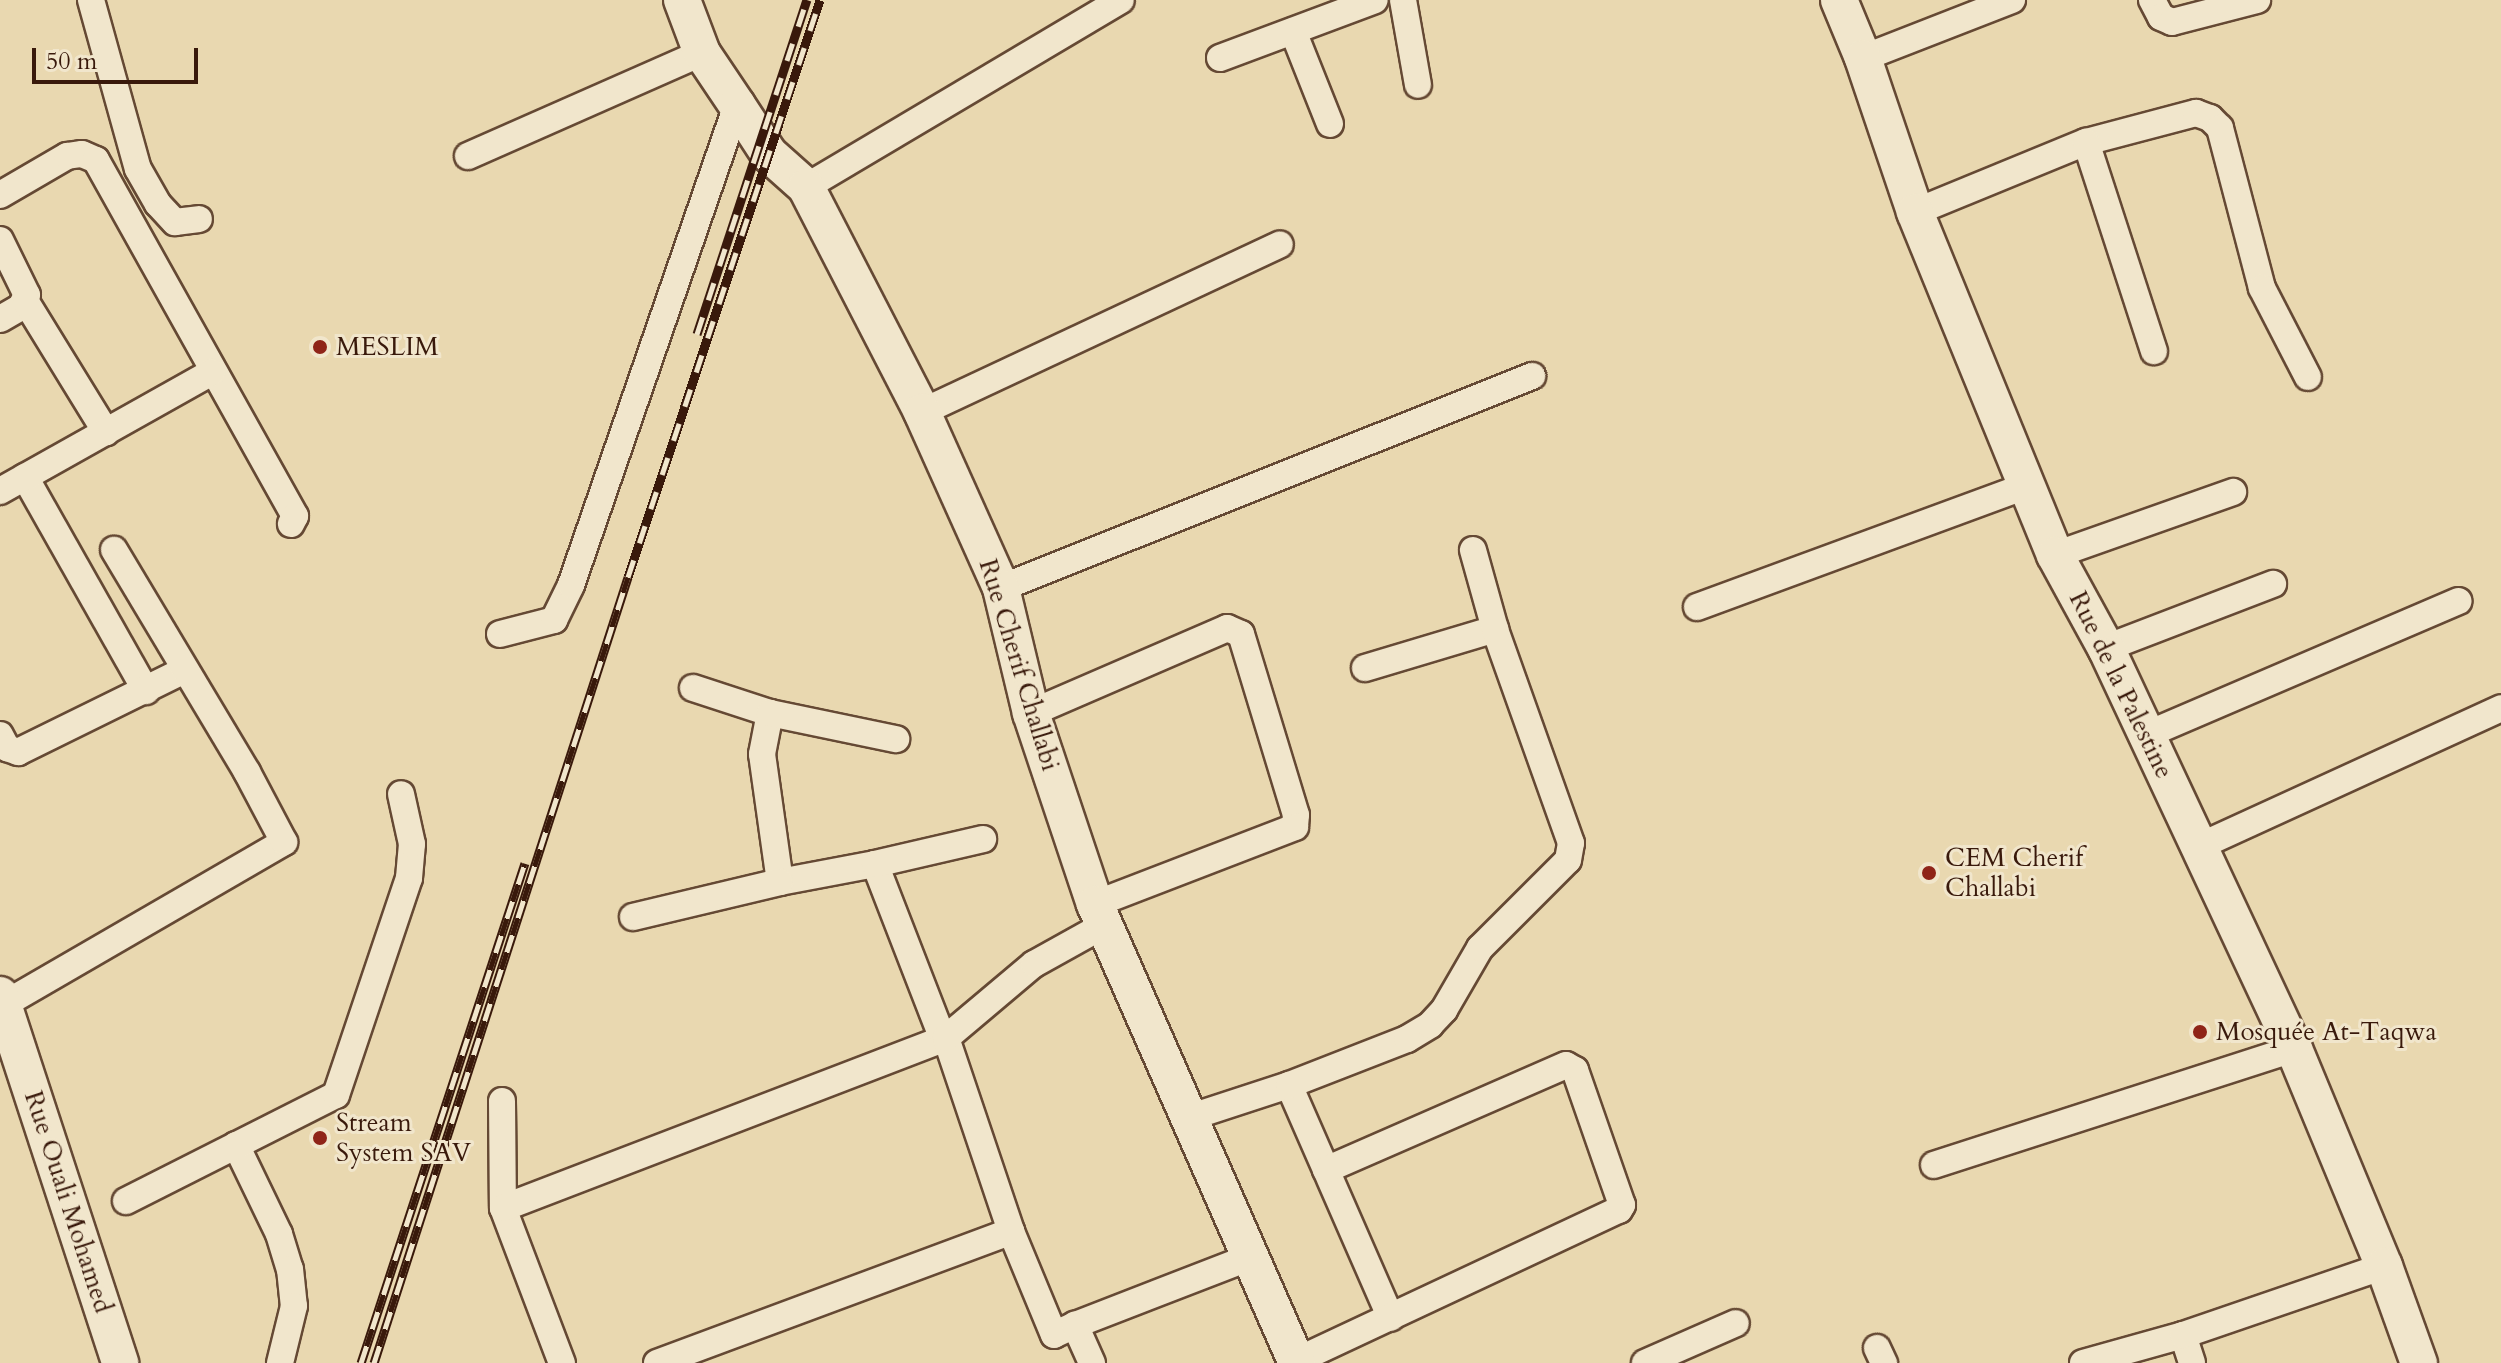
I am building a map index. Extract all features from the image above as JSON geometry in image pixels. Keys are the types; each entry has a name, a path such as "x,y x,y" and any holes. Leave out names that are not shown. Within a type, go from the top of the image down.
{"street":[{"path":"91,0 138,169 158,204 175,222 199,219"},
{"name":"Rue Cherif Challabi","path":"682,0 702,53 769,154 806,187 922,412 1001,588 1031,713 1099,914 1297,1362"},
{"path":"806,187 1121,0"},
{"path":"1220,58 1375,0"},
{"path":"1403,0 1418,85"},
{"name":"Rue de la Palestine","path":"1839,0 1863,58 1915,212 2055,555 2106,648 2294,1049 2384,1266 2419,1363"},
{"path":"1863,58 2012,0"},
{"path":"2152,0 2161,17 2172,22 2257,0"},
{"path":"1293,31 1330,124"},
{"path":"468,156 702,53"},
{"path":"500,634 554,620 571,585 737,105"},
{"path":"1915,212 2086,142 2196,113 2210,118 2220,128 2262,288 2308,377"},
{"path":"2086,142 2154,351"},
{"path":"0,195 67,156 82,154 96,160 295,516 291,524"},
{"path":"0,240 27,295 26,302 106,432"},
{"path":"922,412 1280,244"},
{"path":"0,319 26,302"},
{"path":"0,491 212,372"},
{"path":"1001,588 1532,376"},
{"path":"25,477 146,691"},
{"path":"1697,607 2028,485"},
{"path":"2055,555 2233,492"},
{"path":"2,1000 284,842 247,772 114,550"},
{"path":"1191,1117 1289,1085 1407,1039 1430,1025 1444,1010 1480,948 1568,860 1571,843 1495,629 1473,550"},
{"path":"2106,648 2273,584"},
{"path":"2146,735 2458,601"},
{"path":"503,1208 946,1038 1099,914 1295,827 1296,815 1241,634 1227,628 1031,713"},
{"path":"1365,668 1495,629"},
{"path":"0,735 7,748 18,752 185,670"},
{"path":"693,688 770,713 896,739"},
{"path":"2200,846 2501,708"},
{"path":"770,713 762,754 780,882"},
{"path":"126,1201 336,1095 409,878 412,844 401,794"},
{"path":"633,917 983,839"},
{"path":"875,864 939,1029 946,1038 1011,1231 1054,1335 1250,1257"},
{"name":"Rue Ouali Mohamed","path":"2,1000 119,1363"},
{"path":"1934,1165 2294,1049"},
{"path":"1297,1362 1619,1210 1621,1194 1575,1070 1560,1066 1326,1170"},
{"path":"1289,1085 1391,1318"},
{"path":"502,1101 503,1208 562,1363"},
{"path":"236,1145 279,1234 290,1269 294,1306 280,1363"},
{"path":"657,1363 1011,1231"},
{"path":"2083,1363 2183,1335 2384,1266"},
{"path":"1645,1363 1736,1323"},
{"path":"1075,1325 1092,1363"},
{"path":"2183,1335 2192,1363"}],"railway":[{"path":"697,334 807,0"},
{"path":"374,1363 628,577 820,0"},
{"path":"361,1363 525,863"}],"place":[{"name":"MESLIM","path":"320,347"},
{"name":"CEM Cherif Challabi","path":"1929,873"},
{"name":"Mosquée At-Taqwa","path":"2200,1032"},
{"name":"Stream System SAV","path":"320,1138"}]}
